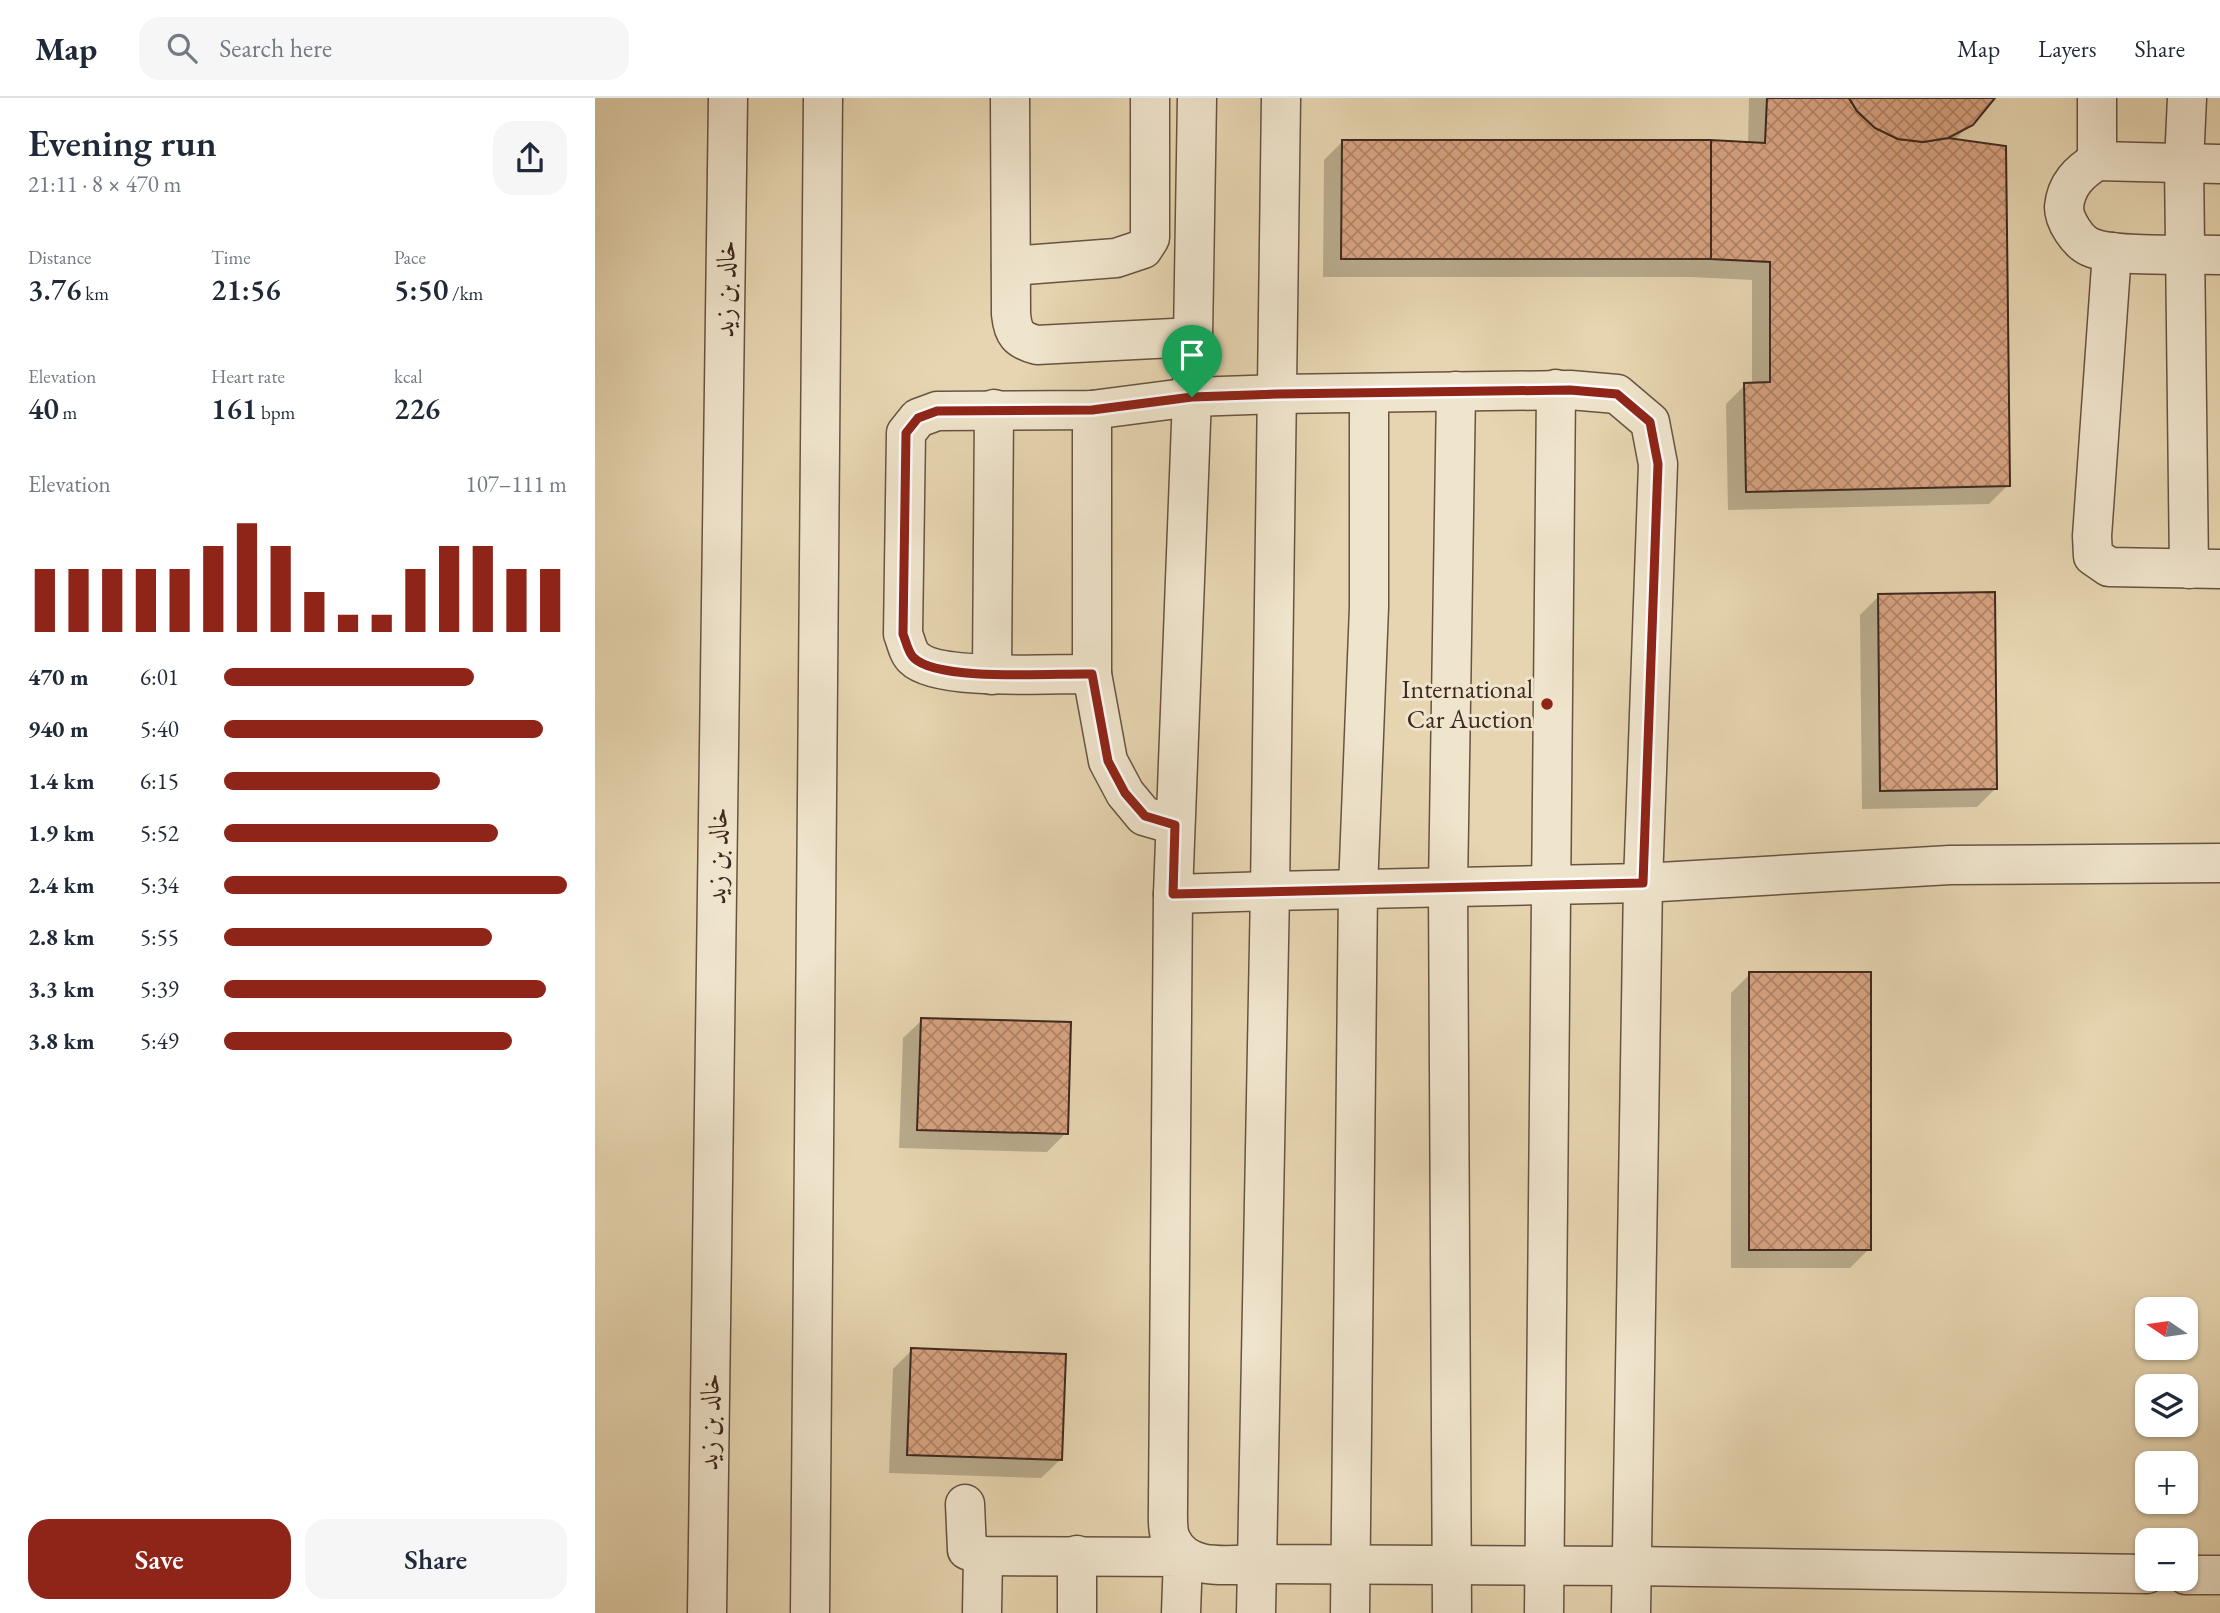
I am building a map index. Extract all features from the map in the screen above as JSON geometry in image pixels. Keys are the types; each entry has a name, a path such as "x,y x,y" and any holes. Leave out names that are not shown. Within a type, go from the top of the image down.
{"street":[{"name":"خالد بن زيد","path":"707,1613 728,98"},
{"path":"810,1613 823,98"},
{"path":"1010,98 1012,330 1020,341 1037,345 1193,337"},
{"path":"1011,265 1116,258 1143,249 1150,238 1150,98"},
{"path":"1181,1613 1183,1557 1170,1538 1168,1505 1173,894 1192,397 1197,98"},
{"path":"1256,1613 1278,394 1280,98"},
{"path":"2097,161 2098,98"},
{"path":"2112,252 2092,536 2093,556 2109,567 2204,569 2202,164 2187,98"},
{"path":"2202,164 2097,161 2083,169 2070,184 2064,209 2073,232 2088,247 2112,252 2202,254"},
{"path":"1544,1613 1556,389"},
{"path":"1092,674 992,675 925,665 912,657 903,634 906,433 918,418 937,411 1092,410 1192,397 1556,389 1617,394 1650,422 1658,464 1643,883 1631,1613"},
{"path":"1452,1613 1448,887 1456,391"},
{"path":"1350,1613 1358,889 1369,607 1369,393"},
{"path":"992,675 994,409"},
{"path":"1092,410 1092,674 1108,761 1125,793 1145,816 1175,825"},
{"path":"1173,894 1643,883 1949,865 2220,863"},
{"path":"965,1504 967,1550 983,1556 1183,1557 1207,1565 1632,1566 2135,1574"},
{"path":"1077,1555 1077,1613"},
{"path":"982,1613 983,1556"},
{"path":"2198,1575 2220,1576"}],"building":[{"path":"1767,98 1849,98 1857,111 1875,128 1898,139 1923,142 1948,138 2006,146 2010,486 1746,492 1744,383 1770,382 1770,262 1711,259 1711,140 1765,143"},
{"path":"1849,98 1995,98 1973,125 1948,138 1923,142 1898,139 1875,128 1857,111"},
{"path":"1342,140 1711,140 1711,259 1341,259"},
{"path":"1995,592 1997,789 1880,791 1878,594"},
{"path":"1749,972 1871,972 1871,1250 1749,1250"},
{"path":"921,1018 1071,1022 1068,1134 917,1130"},
{"path":"911,1348 1066,1354 1062,1460 907,1455"}],"place":[{"name":"International Car Auction","path":"1547,704"}],"route":[{"path":"1556,389 1617,394 1650,422 1658,464 1643,883 1173,894 1175,825 1145,816 1125,793 1108,761 1092,674 992,675 941,669 925,665 912,657 903,634 906,433 918,418 937,411 1092,410 1192,397 1556,389"}]}
